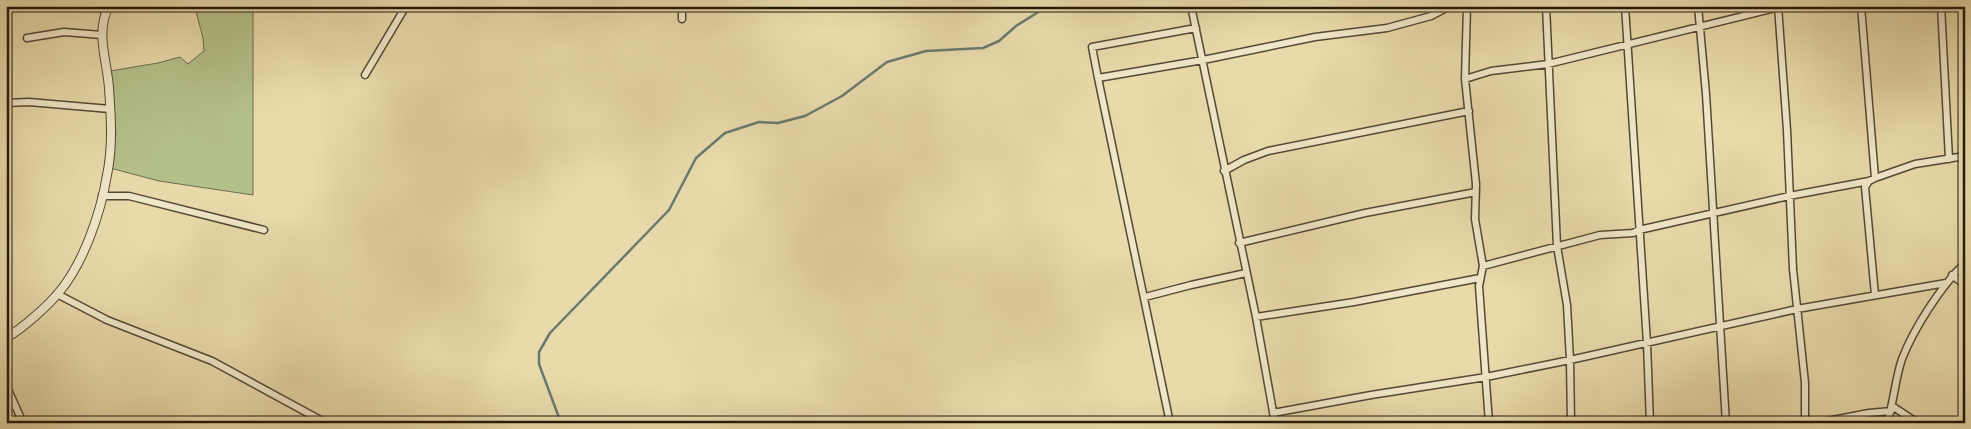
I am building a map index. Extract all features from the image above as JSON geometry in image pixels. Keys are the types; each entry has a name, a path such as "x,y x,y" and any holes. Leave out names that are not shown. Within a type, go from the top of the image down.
{"street":[{"path":"365,75 406,6"},
{"path":"682,6 682,19"},
{"path":"1191,6 1239,243 1256,317 1275,423"},
{"path":"1098,78 1203,60 1316,37 1387,28 1430,16 1450,6"},
{"path":"1467,6 1464,79 1469,111 1476,192 1475,219 1483,266 1480,278 1489,423"},
{"path":"1546,6 1557,246 1567,305 1571,423"},
{"path":"1625,6 1647,343 1650,423"},
{"path":"1698,6 1706,94 1726,423"},
{"path":"1861,6 1872,180 1865,187 1865,193 1870,227 1875,296"},
{"path":"1941,6 1949,159"},
{"path":"1464,79 1491,71 1548,64 1780,7 1789,196 1805,383 1805,423"},
{"path":"6,338 16,332 57,294 76,268 95,221 108,175 111,139 110,109 101,29 105,9"},
{"path":"1170,423 1092,47 1196,28"},
{"path":"27,38 64,32 102,35"},
{"path":"6,103 29,102 110,109"},
{"path":"1224,171 1244,160 1268,152 1469,111"},
{"path":"1483,266 1600,235 1632,233 1789,196 1872,180 1915,164 1965,156"},
{"path":"1239,243 1365,212 1476,192"},
{"path":"102,196 129,196 264,230"},
{"path":"1888,423 1905,353 1911,340 1946,283 1965,263"},
{"path":"1145,297 1246,273"},
{"path":"1952,275 1965,285"},
{"path":"1256,317 1354,302 1480,278"},
{"path":"1273,413 1486,377 1798,309 1946,283"},
{"path":"57,294 106,320 212,361 326,423"},
{"path":"6,385 23,423"},
{"path":"1817,423 1891,408 1918,423"}],"green space":[{"path":"198,6 253,6 253,195 159,181 110,168 116,134 110,71 158,63 180,57 188,64 204,51 203,38 195,8"}],"waterway":[{"path":"558,423 558,415 539,364 539,352 550,333 669,210 696,158 725,133 759,122 778,123 805,116 842,96 887,62 926,51 983,48 999,41 1016,26 1048,6"}]}
